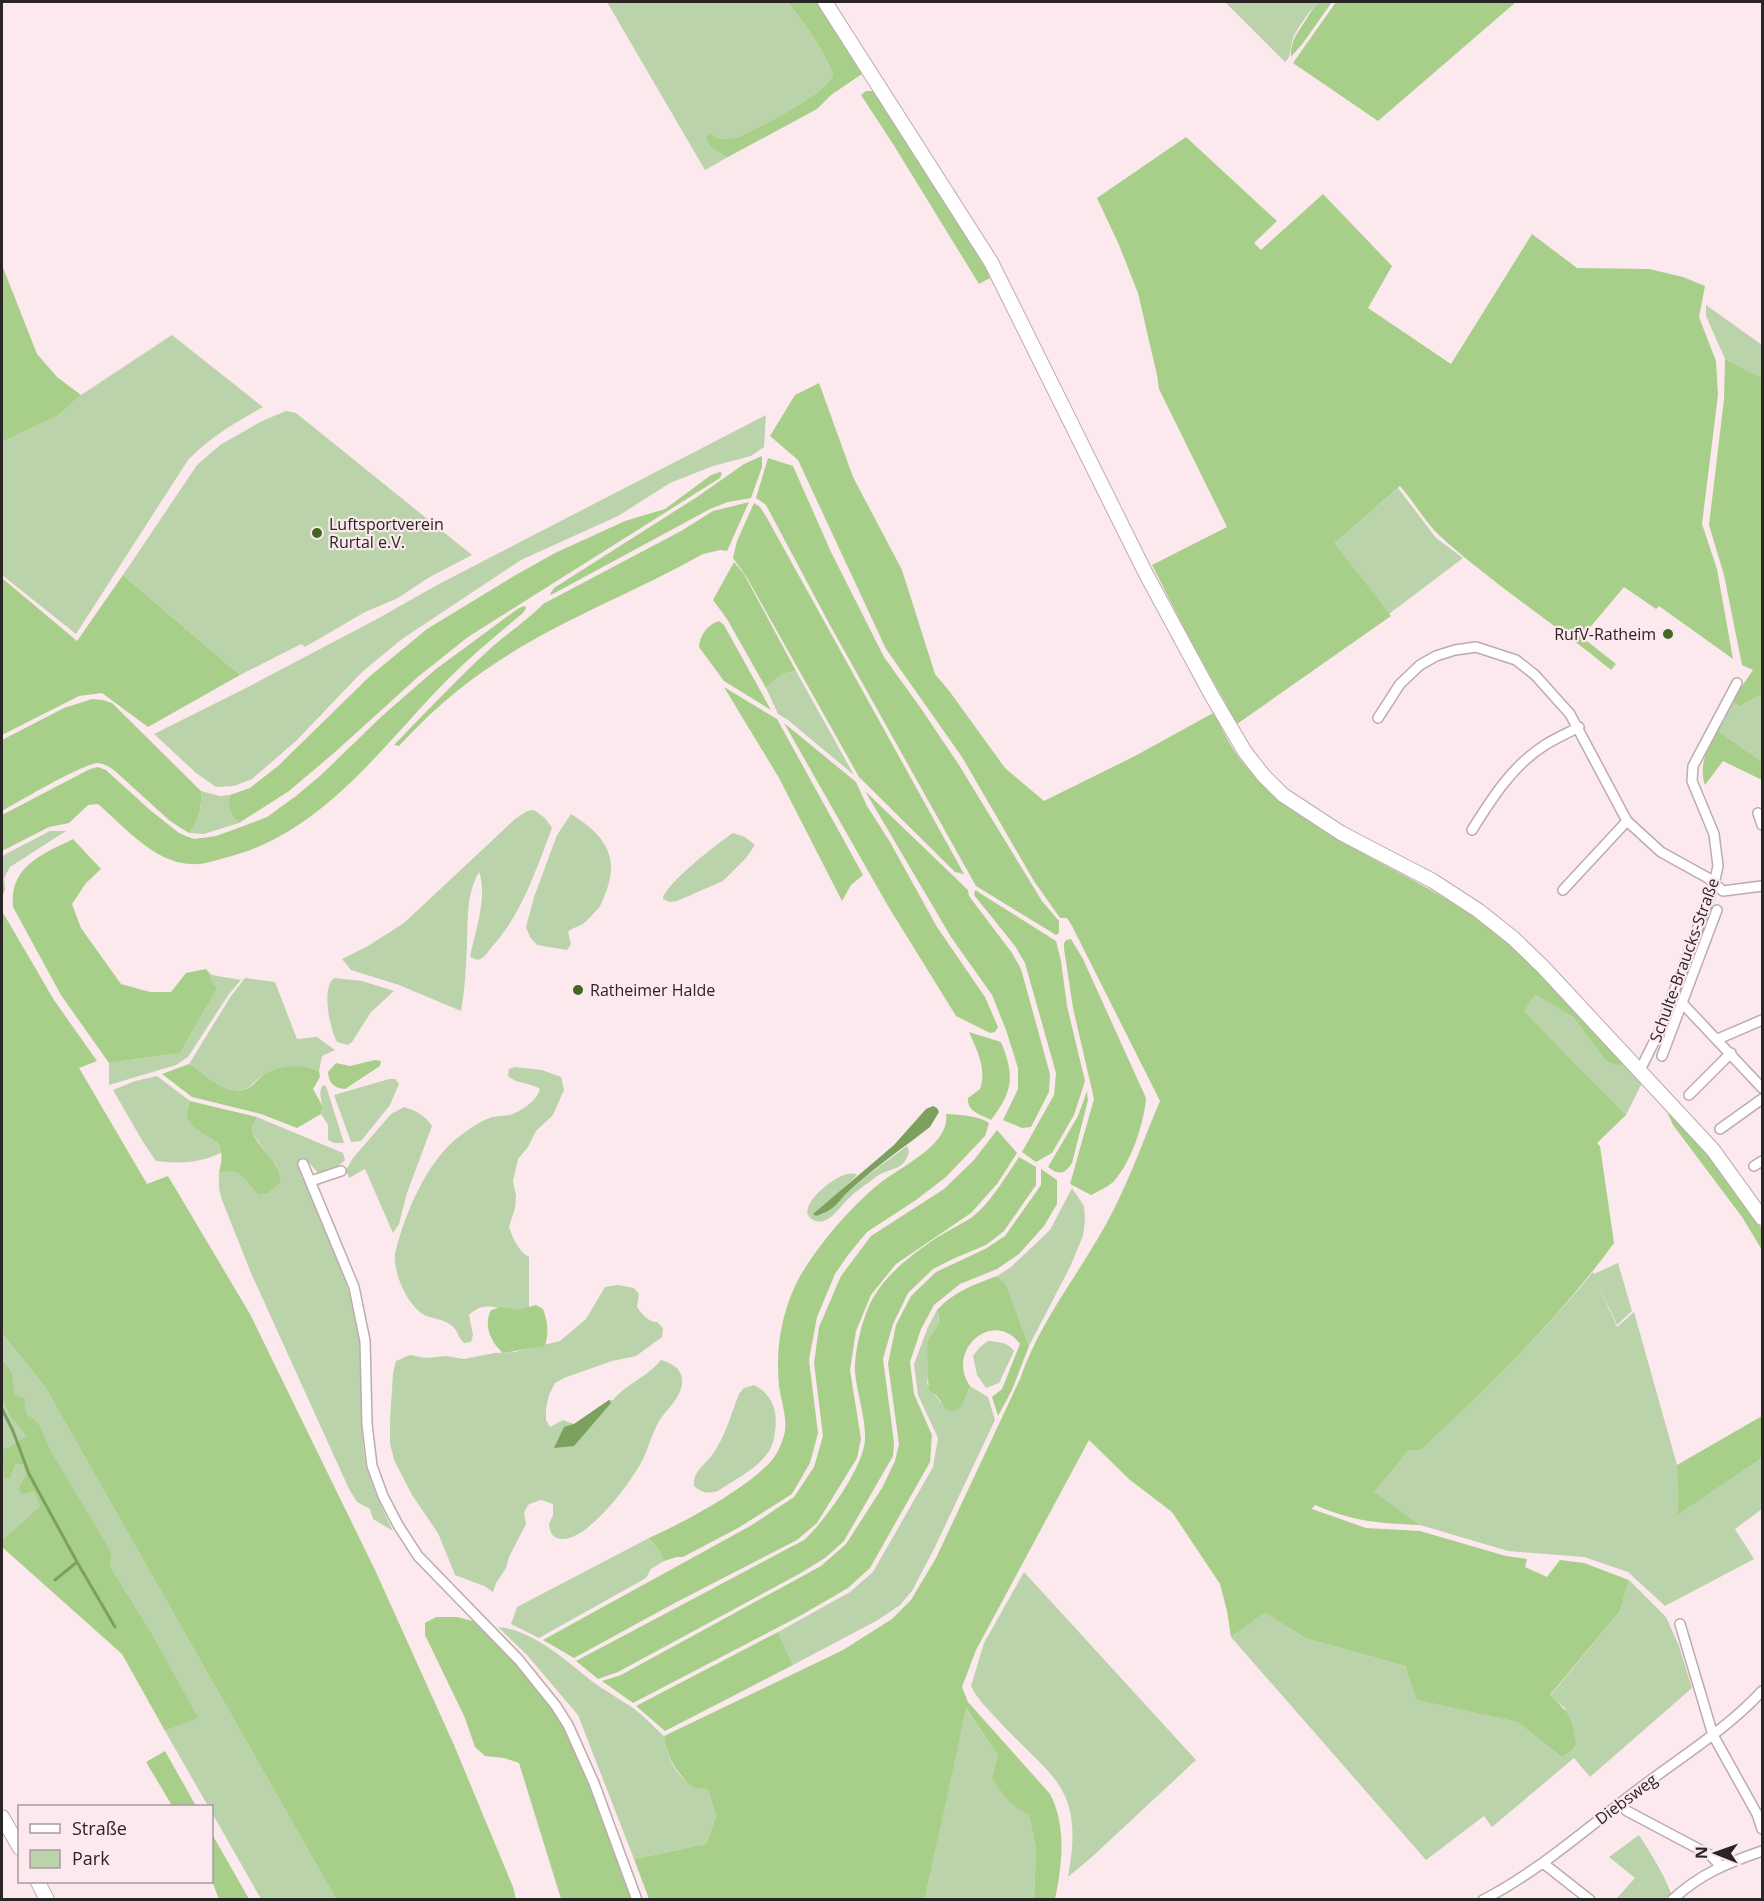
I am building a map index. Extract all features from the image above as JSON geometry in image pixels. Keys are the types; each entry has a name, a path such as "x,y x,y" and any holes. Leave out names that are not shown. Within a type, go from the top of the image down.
{"main road":[{"path":"825,2 991,262 1146,574 1215,702 1245,752 1263,776 1283,795 1341,833 1433,881 1479,911 1513,938 1543,967 1713,1150 1762,1218"},
{"path":"2,1817 18,1845"},
{"path":"39,1883 47,1899"}],"street":[{"path":"1378,717 1400,684 1420,665 1436,656 1476,647 1516,660 1535,675 1579,727 1627,821 1661,852 1708,878 1723,891 1762,886"},
{"name":"Schulte-Braucks-Straße","path":"1640,1070 1659,1032 1714,884 1718,866 1714,834 1692,781 1693,766 1737,683"},
{"path":"1472,830 1496,792 1521,764 1544,745 1579,727"},
{"path":"1758,813 1762,825"},
{"path":"1563,890 1627,821"},
{"path":"1662,1056 1717,910"},
{"path":"1682,1003 1762,1088"},
{"path":"1718,1039 1762,1020"},
{"path":"1689,1095 1731,1053"},
{"path":"1720,1129 1762,1099"},
{"path":"303,1164 354,1287 365,1341 367,1424 372,1466 383,1496 418,1556 519,1660 556,1706 568,1725 594,1783 638,1899"},
{"path":"311,1181 341,1171"},
{"path":"1680,1624 1713,1735 1757,1814 1762,1829"},
{"name":"Diebsweg","path":"1484,1899 1543,1863 1713,1735 1762,1691"},
{"path":"1620,1803 1627,1811 1710,1855 1721,1866"},
{"path":"1672,1899 1685,1888 1721,1866 1762,1851"},
{"path":"1543,1863 1590,1899"}],"green space":[{"path":"607,2 788,2 819,46 833,75 805,101 739,137 724,140 710,134 719,153 728,157 705,170"},
{"path":"1225,2 1319,2 1296,33 1285,62"},
{"path":"1706,305 1762,345 1762,378 1725,359 1706,316"},
{"path":"172,335 263,407 214,437 188,460 76,634 2,575 2,442 57,416 81,395"},
{"name":"Luftsportverein Rurtal e.V.","path":"286,411 296,413 472,555 428,578 398,598 365,612 305,647 301,644 240,675 123,575 197,465 220,445 262,421"},
{"path":"766,415 764,447 751,456 713,466 670,483 618,516 521,560 402,639 362,672 296,741 252,779 234,786 216,787 196,773 154,734 246,688 439,584"},
{"path":"1398,488 1436,538 1463,558 1389,614 1335,543"},
{"path":"796,671 854,775 778,714 766,688 782,674"},
{"path":"1762,694 1762,762 1717,730 1724,721 1731,702 1740,706"},
{"path":"201,791 220,796 230,795 231,810 239,823 204,834 189,833 199,814"},
{"path":"534,810 545,818 552,828 520,906 502,935 478,960 470,957 481,903 479,872 472,889 468,907 461,1011 399,985 351,970 342,959 368,946 404,923 515,819 527,811"},
{"path":"571,814 599,836 609,854 611,865 607,889 600,906 586,922 568,932 571,944 567,950 537,945 530,937 526,927 534,897 557,835"},
{"path":"50,831 66,831 10,867 4,878 5,889 2,888 2,856"},
{"path":"733,833 745,837 755,845 746,858 723,881 677,901 669,902 663,899 672,884 682,874"},
{"path":"206,969 212,975 241,980 229,994 188,1057 176,1065 109,1085 109,1063 180,1053 217,989"},
{"path":"245,978 275,982 297,1039 317,1037 335,1050 322,1056 319,1071 299,1066 278,1069 261,1077 244,1090 233,1090 215,1083 189,1064 231,996"},
{"path":"334,978 362,981 394,991 371,1012 348,1045 337,1042 330,1019 327,1000 330,983"},
{"path":"1535,993 1573,1017 1604,1059 1626,1063 1643,1081 1626,1115 1523,1010"},
{"path":"515,1067 542,1070 561,1077 564,1090 553,1115 536,1131 528,1147 518,1159 513,1181 516,1196 515,1208 509,1227 519,1248 529,1257 529,1307 514,1310 493,1307 478,1308 469,1315 473,1335 471,1342 464,1343 451,1325 424,1315 415,1308 405,1294 396,1270 395,1254 404,1222 418,1189 448,1146 483,1121 519,1111 528,1105 538,1093 540,1089 508,1076 509,1069"},
{"path":"157,1076 190,1101 187,1111 216,1140 222,1152 190,1162 156,1161 113,1090 135,1081"},
{"path":"395,1079 399,1084 390,1105 361,1141 351,1142 334,1095"},
{"path":"323,1085 326,1086 344,1143 334,1143 328,1140 328,1125 321,1114 323,1107 320,1093"},
{"path":"404,1107 420,1114 432,1126 407,1193 399,1224 393,1233 365,1169 349,1178 346,1170 353,1158 391,1114"},
{"path":"257,1117 343,1153 345,1160 342,1163 333,1169 318,1173 306,1159 297,1164 347,1285 353,1306 361,1343 362,1426 365,1459 373,1487 393,1531 373,1519 370,1509 357,1502 349,1489 251,1273 222,1200 219,1173 235,1171 253,1189 277,1167 253,1134 252,1128"},
{"path":"907,1146 909,1151 902,1165 879,1175 854,1194 829,1219 818,1222 809,1216 807,1210 815,1196 837,1178 844,1175 857,1175 816,1216 834,1207 853,1187"},
{"path":"1072,1188 1084,1206 1083,1236 1070,1267 1029,1346 1006,1284 997,1276 1011,1267 1050,1230"},
{"path":"1618,1263 1632,1311 1617,1325 1598,1284 1617,1327 1634,1312 1677,1465 1678,1515 1762,1458 1762,1509 1735,1529 1754,1559 1665,1606 1628,1572 1584,1557 1508,1551 1420,1525 1373,1493 1409,1450 1421,1450 1510,1364 1593,1272 1594,1274"},
{"path":"618,1285 634,1288 639,1294 637,1307 646,1317 663,1328 662,1337 636,1356 612,1361 555,1383 549,1395 546,1420 550,1427 563,1420 574,1424 609,1400 613,1400 661,1360 672,1364 682,1376 682,1386 658,1423 644,1457 609,1507 585,1530 573,1537 562,1539 552,1534 549,1524 553,1515 553,1504 541,1500 529,1504 524,1512 526,1524 493,1592 484,1586 455,1575 438,1533 412,1495 394,1460 390,1443 390,1422 393,1373 396,1361 410,1355 426,1358 446,1356 464,1359 515,1352 560,1341 586,1319 605,1287"},
{"path":"937,1310 938,1326 929,1340 927,1384 941,1403 963,1404 970,1386 988,1397 995,1420 912,1591 900,1605 878,1620 793,1665 778,1632 850,1592 873,1572 933,1467 938,1438 918,1395 914,1364"},
{"path":"2,1333 45,1387 336,1899 261,1899 213,1815 213,1805 207,1805 165,1731 197,1718 151,1632 110,1566 40,1506 2,1540"},
{"path":"988,1341 1006,1344 1014,1351 999,1383 986,1388 977,1375 973,1356"},
{"path":"754,1385 766,1394 775,1411 775,1432 770,1449 757,1465 718,1491 708,1493 700,1490 694,1486 697,1472 721,1441 739,1394 744,1388"},
{"path":"649,1538 660,1551 664,1561 651,1569 646,1578 539,1638 511,1624 517,1607"},
{"path":"1024,1572 1196,1760 1068,1877 1072,1822 1068,1802 1060,1786 983,1704 971,1686 984,1643"},
{"path":"1629,1580 1666,1617 1679,1646 1692,1688 1590,1777 1574,1758 1492,1827 1484,1816 1426,1860 1231,1637 1265,1611 1305,1638 1405,1666 1418,1700 1517,1722 1562,1757 1565,1708 1550,1696 1620,1611"},
{"path":"498,1627 511,1629 538,1641 597,1685 637,1711 664,1736 670,1759 680,1776 690,1783 708,1788 716,1816 706,1844 634,1859 578,1715 527,1655"},
{"path":"965,1707 998,1756 1011,1804 1029,1816 1036,1848 1034,1900 925,1900"},
{"path":"1639,1835 1661,1870 1671,1893 1664,1899 1616,1899 1635,1878 1609,1857"}],"shaded area":[{"path":"788,2 817,2 862,74 831,95 817,109 728,157 710,145 706,138 710,133 723,139 739,137 805,101 833,75 819,46"},
{"path":"1319,2 1332,2 1291,57 1295,38"},
{"path":"1336,2 1516,2 1378,121 1293,63"},
{"path":"866,91 874,91 879,96 970,238 990,278 979,284 861,95"},
{"path":"1186,137 1277,221 1254,243 1261,250 1323,194 1392,266 1368,308 1451,364 1532,234 1577,268 1649,269 1683,277 1705,286 1699,317 1716,361 1718,395 1702,524 1717,569 1733,659 1659,606 1656,609 1624,587 1582,637 1616,664 1611,670 1461,554 1424,518 1400,486 1335,543 1391,616 1237,724 1152,565 1227,527 1159,389 1138,293 1097,198"},
{"path":"2,265 37,354 57,377 81,395 57,416 2,442"},
{"path":"1725,359 1762,378 1762,694 1740,706 1731,702 1753,670 1742,665 1724,575 1709,525 1724,399"},
{"path":"819,383 853,477 902,570 935,674 1005,768 1044,801 1135,756 1215,712 1234,751 1261,783 1294,811 1331,835 1447,900 1482,923 1539,972 1626,1063 1618,1065 1604,1059 1573,1017 1535,994 1524,1011 1626,1115 1597,1143 1600,1146 1614,1243 1570,1299 1522,1351 1421,1450 1409,1450 1374,1492 1420,1525 1366,1521 1315,1505 1312,1509 1366,1528 1420,1531 1506,1556 1527,1559 1525,1567 1547,1577 1560,1560 1584,1563 1629,1580 1620,1611 1550,1695 1569,1716 1575,1735 1576,1744 1562,1757 1517,1722 1417,1700 1405,1666 1305,1638 1265,1612 1231,1637 1220,1584 1172,1512 1130,1480 1089,1440 976,1650 962,1687 968,1702 1050,1794 1059,1819 1062,1846 1055,1899 1034,1899 1036,1848 1029,1816 1011,1804 992,1779 998,1756 966,1708 925,1899 649,1899 634,1859 706,1844 716,1816 708,1789 694,1788 683,1777 670,1758 664,1736 843,1650 892,1619 911,1600 936,1558 1040,1334 1115,1207 1160,1101 1072,926 1067,918 1060,918 1034,881 962,757 886,649 798,460 770,436 795,395"},
{"path":"762,456 762,467 751,498 728,502 710,509 550,594 554,588 697,497 744,464"},
{"path":"768,458 793,466 831,552 884,657 959,765 1042,901 1059,921 1059,933 1056,935 976,886 831,627 766,505 756,498"},
{"path":"722,473 720,478 468,637 419,676 289,791 239,823 234,817 229,807 230,795 250,788 278,766 370,676 427,629 555,553 625,521 665,509 711,475"},
{"path":"749,502 727,551 720,550 703,554 534,640 470,681 438,707 399,746 394,745 480,658 543,604 681,531 713,511"},
{"path":"754,503 760,507 767,518 964,874 955,872 859,777 746,576 733,558 737,541"},
{"path":"734,562 744,574 796,671 782,674 766,688 727,619 713,600"},
{"path":"123,575 240,675 148,727 102,693 79,696 2,735 2,578 77,641"},
{"path":"525,606 523,613 451,676 351,782 294,828 263,845 206,863 178,862 153,851 129,833 98,804 88,805 69,823 49,827 2,851 2,815 98,767 106,770 179,833 194,839 216,836 267,817 321,775 382,716 436,669 519,608"},
{"path":"719,621 724,625 771,710 724,681 699,647 705,631"},
{"path":"724,687 777,719 863,875 851,885 842,901 779,778"},
{"path":"92,699 112,703 201,791 199,814 189,833 170,821 113,770 98,763 66,776 2,811 2,740 64,708"},
{"path":"784,723 856,782 867,806 890,842 937,927 985,997 998,1027 995,1032 990,1033 956,1016 888,906"},
{"path":"1717,730 1762,762 1762,780 1723,761 1705,785 1703,763"},
{"path":"865,791 968,890 969,896 1012,953 1021,969 1050,1074 1049,1092 1031,1127 1022,1128 1003,1120 1018,1089 1018,1068 992,995 951,937"},
{"path":"73,839 101,869 86,883 72,904 81,928 121,984 150,992 171,992 186,973 206,969 217,989 180,1053 109,1063 61,995 13,907 16,881 22,871 40,856"},
{"path":"975,890 1056,941 1061,961 1067,1006 1085,1081 1074,1115 1052,1153 1036,1162 1022,1152 1054,1095 1056,1073 1025,963 1015,946 974,895"},
{"path":"2,911 54,1000 97,1061 79,1068 147,1184 168,1176 250,1314 375,1570 454,1745 516,1899 336,1899 45,1387 2,1333"},
{"path":"1071,939 1083,959 1146,1098 1140,1130 1127,1162 1113,1182 1091,1195 1070,1184 1094,1099 1073,1008 1064,949 1066,940"},
{"path":"969,1032 1001,1042 1008,1064 1010,1083 1008,1092 991,1120 972,1110 968,1103 968,1098 980,1089 982,1082 982,1067"},
{"path":"375,1060 381,1061 380,1066 345,1089 335,1086 329,1079 328,1072 336,1063 350,1066"},
{"path":"189,1064 215,1083 233,1090 244,1090 265,1074 278,1069 292,1066 313,1068 319,1071 320,1077 313,1089 323,1107 321,1114 297,1128 261,1114 192,1097 162,1074"},
{"path":"1087,1091 1088,1100 1072,1163 1064,1172 1055,1171 1048,1167 1078,1116"},
{"path":"190,1101 257,1117 252,1128 253,1134 278,1169 280,1182 268,1193 259,1194 238,1173 227,1171 219,1173 221,1151 219,1144 195,1128 188,1120 187,1111"},
{"path":"933,1106 939,1112 930,1127 861,1180 833,1207 816,1216 813,1214 894,1145 926,1109"},
{"path":"1671,1111 1698,1140 1762,1229 1762,1250 1742,1217 1673,1125 1668,1114"},
{"path":"946,1114 984,1120 989,1123 985,1136 946,1177 867,1232 835,1274 817,1317 809,1360 818,1433 810,1463 792,1494 738,1528 683,1557 664,1561 660,1551 649,1538 732,1493 761,1471 776,1454 785,1431 785,1414 779,1386 778,1355 782,1325 797,1281 825,1240 855,1206 878,1184 934,1144 946,1125"},
{"path":"997,1130 1017,1153 997,1184 971,1213 896,1264 871,1295 856,1331 850,1370 861,1439 857,1458 817,1523 797,1540 574,1658 543,1640 752,1525 794,1497 814,1467 823,1436 814,1363 819,1327 841,1276 871,1236 944,1189 974,1160"},
{"path":"1019,1157 1036,1167 1036,1185 1004,1231 986,1245 933,1269 908,1293 893,1324 883,1359 894,1442 893,1456 844,1541 825,1558 799,1574 618,1672 598,1679 576,1661 804,1540 813,1531 842,1493 863,1452 865,1432 855,1364 869,1305 886,1280 910,1257 978,1212"},
{"path":"1041,1169 1057,1180 1057,1204 1044,1226 1019,1254 997,1269 960,1284 934,1305 921,1329 910,1362 914,1394 932,1435 930,1462 870,1568 848,1588 798,1617 633,1703 602,1681 621,1675 821,1566 846,1544 882,1488 895,1461 899,1444 888,1364 896,1325 911,1296 936,1272 985,1249 1005,1236 1041,1185"},
{"path":"997,1276 1006,1284 1029,1346 1012,1390 998,1416 992,1397 1002,1389 1020,1344 1009,1334 998,1330 986,1332 976,1338 968,1347 964,1359 964,1372 970,1386 963,1404 955,1411 947,1410 936,1395 929,1390 928,1341 939,1321 937,1310 957,1293"},
{"path":"536,1305 543,1309 546,1319 545,1346 503,1353 495,1344 488,1328 491,1310 501,1307 517,1310"},
{"path":"2,1360 12,1373 14,1395 24,1398 26,1414 41,1428 50,1450 111,1552 110,1566 151,1632 198,1718 165,1731 122,1654 2,1547 2,1540 40,1506 34,1491 23,1494 19,1491 26,1475 23,1464 15,1464 10,1478 4,1477 2,1449 8,1448 27,1436 11,1417 2,1399"},
{"path":"609,1400 611,1403 574,1446 554,1448 564,1427 574,1424"},
{"path":"1762,1416 1762,1458 1678,1515 1677,1465"},
{"path":"436,1617 457,1617 489,1625 558,1702 637,1899 561,1899 519,1763 504,1758 485,1756 475,1747 465,1718 425,1635 425,1623"},
{"path":"778,1632 793,1665 665,1731 636,1706"},
{"path":"165,1751 195,1805 170,1805 146,1762"},
{"path":"213,1836 249,1899 219,1899 213,1883"}],"waterway":[{"path":"2,1409 29,1474 77,1562 55,1580"},
{"path":"77,1562 115,1627"}],"place":[{"name":"Luftsportverein Rurtal e.V.","path":"317,533"},
{"name":"RufV-Ratheim","path":"1668,634"},
{"name":"Ratheimer Halde","path":"578,990"}]}
